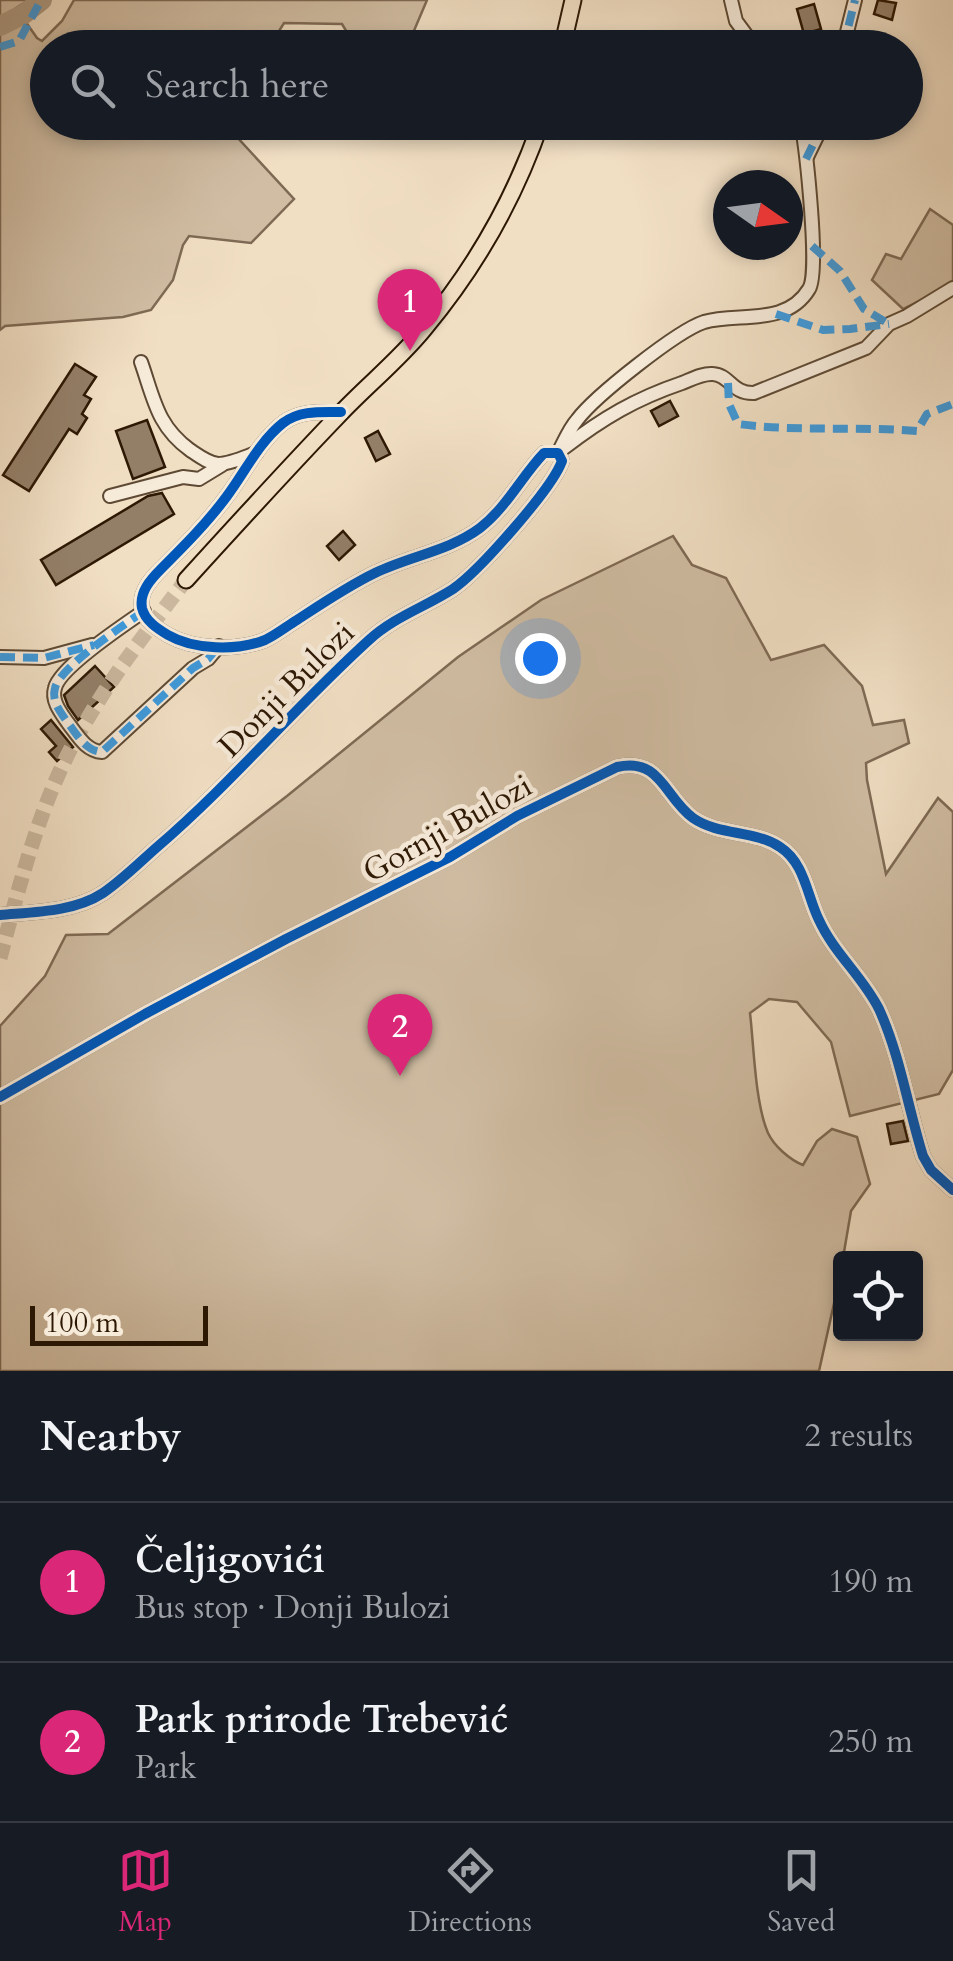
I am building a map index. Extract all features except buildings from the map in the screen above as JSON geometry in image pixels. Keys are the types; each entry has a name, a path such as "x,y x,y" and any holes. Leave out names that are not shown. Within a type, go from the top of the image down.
{"main road":[{"path":"566,30 573,0"},
{"path":"186,580 341,412 424,330 462,280 504,210 533,140"}],"street":[{"path":"731,0 743,30"},
{"path":"847,30 854,0"},
{"name":"Donji Bulozi","path":"558,453 576,420 610,388 685,332 701,323 721,319 776,314 809,290 814,265 803,140"},
{"path":"806,159 815,140"},
{"path":"558,453 629,404 706,374 722,376 735,390 745,394 754,393 866,348 888,324 953,288"},
{"path":"142,362 170,434 200,457 224,464"},
{"path":"219,646 102,752 89,749 54,700 55,685 61,676 144,612 143,595 150,580 204,524 283,423 312,412 341,412"},
{"path":"110,496 183,477 199,479 224,464 256,453"},
{"name":"Donji Bulozi","path":"144,612 152,624 179,640 219,646 266,639 376,573 467,536 492,516 544,453 558,453"},
{"name":"Donji Bulozi","path":"0,915 54,910 103,893 203,806 370,639 392,621 456,587 470,575 558,473 562,462 558,453"},
{"path":"0,658 44,658 99,644"},
{"name":"Gornji Bulozi","path":"0,1097 162,1005 418,874 517,816 631,764 644,766 654,774 694,819 717,830 770,841 792,857 818,919 866,988 884,1022 924,1156 931,1170 953,1190"}],"shaded area":[{"path":"0,0 29,0 16,8 31,30 30,140 240,140 294,199 251,243 189,236 173,280 151,310 123,317 5,326 0,330"},
{"path":"74,0 427,0 414,30 346,30 342,24 284,23 280,30 53,30"},
{"path":"930,209 953,225 953,284 903,309 872,280 886,254 901,259"},
{"path":"673,536 692,565 726,578 771,660 824,645 862,686 873,725 904,720 909,743 866,763 886,874 938,798 953,812 953,1070 939,1094 850,1116 831,1042 797,1002 769,999 750,1013 758,1091 771,1138 803,1165 817,1141 832,1129 857,1137 870,1184 851,1211 844,1251 833,1251 833,1308 819,1371 0,1371 0,1026 45,976 66,935 108,934 458,657 541,600"}],"waterway":[{"path":"0,26 42,0"}],"tunnel":[{"path":"0,958 32,846 63,765 114,677 186,580"}],"marked path":[{"path":"0,47 19,41 41,0"},
{"path":"848,30 855,0"},
{"path":"806,159 815,140"},
{"path":"812,246 840,271 864,309 889,324"},
{"path":"776,314 823,330 889,324"},
{"path":"728,383 729,404 738,424 917,431 927,414 953,404"},
{"path":"144,611 80,658 55,688 54,698 60,711 91,749 102,752 219,646"},
{"path":"0,657 44,658 94,645"}],"cycle path":[{"path":"0,915 79,904 117,883 211,798 369,640 464,580 530,509 562,461 558,453 544,453 480,528 365,578 265,640 242,646 203,646 178,640 152,624 142,608 147,586 220,506 267,439 296,416 341,412"},
{"path":"0,1097 145,1014 450,857 517,816 617,767 632,765 653,773 683,809 703,824 770,842 795,862 825,932 879,1009 923,1156 931,1170 953,1190"}],"place":[{"name":"Čeljigovići","path":"410,351"},
{"name":"Park prirode Trebević","path":"400,1076"}]}
